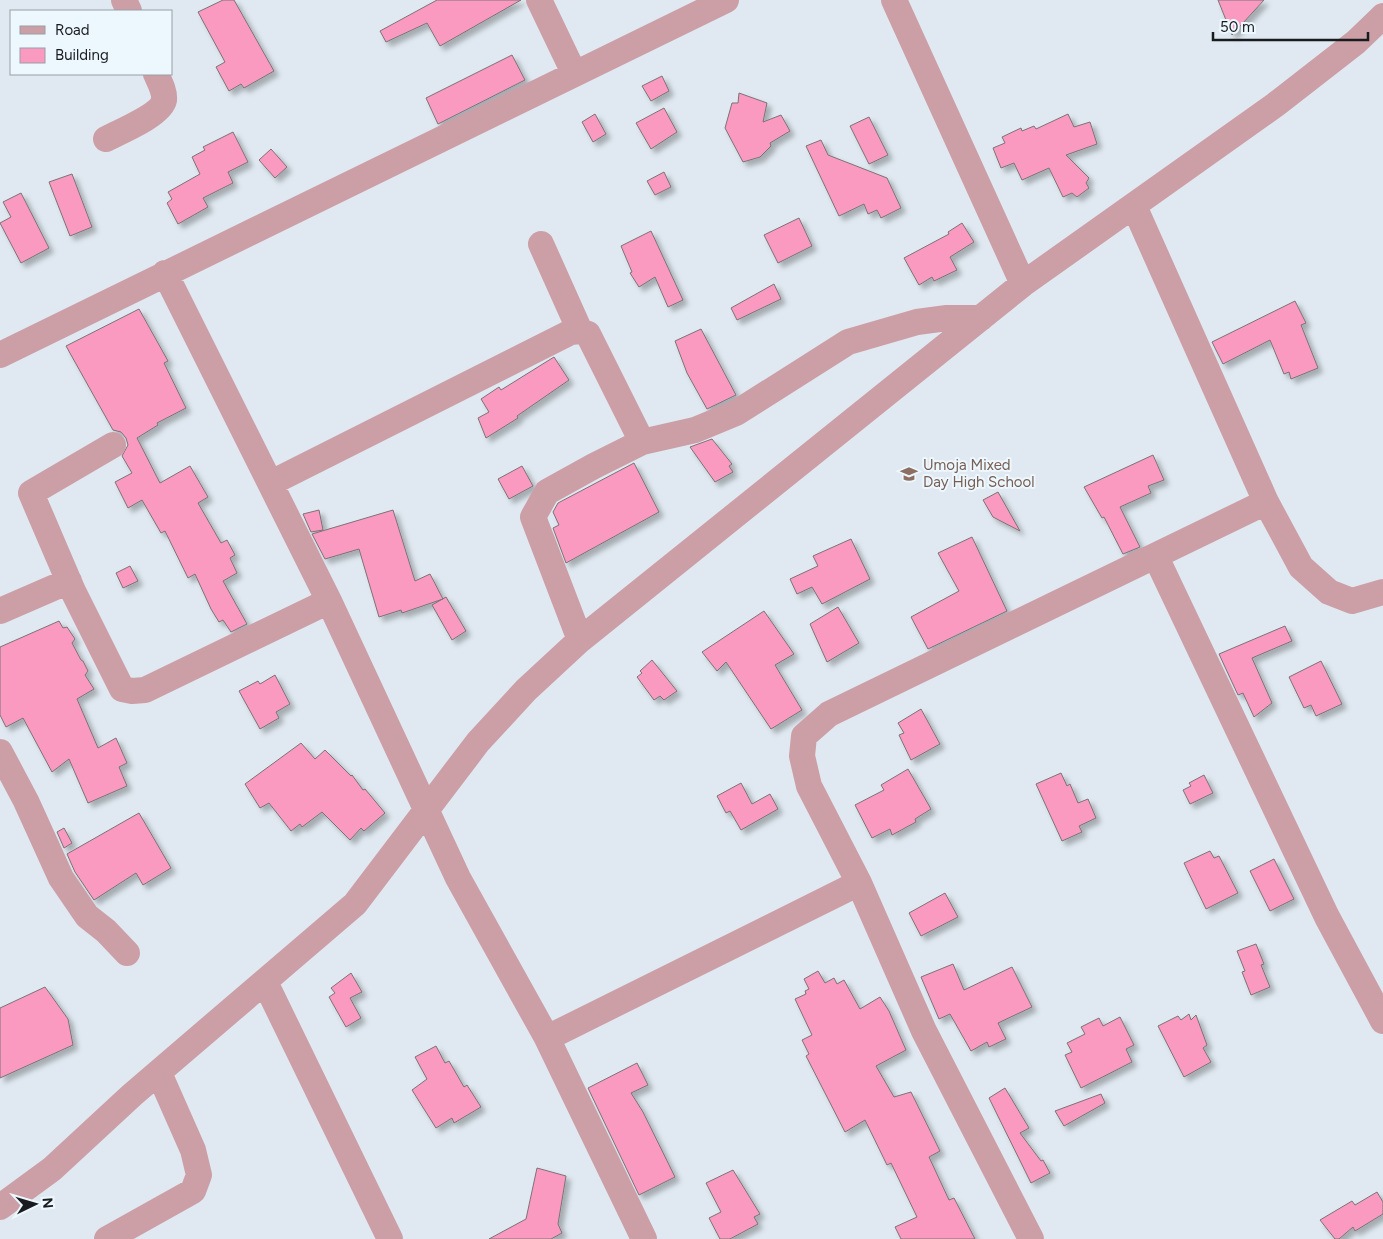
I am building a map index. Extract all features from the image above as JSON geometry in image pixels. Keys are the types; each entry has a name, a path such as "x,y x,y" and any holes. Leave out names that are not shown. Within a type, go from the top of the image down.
{"street":[{"path":"539,0 574,73"},
{"path":"0,355 726,0"},
{"path":"894,0 1023,284"},
{"path":"0,1207 52,1169 159,1072 355,904 478,742 526,690 580,640 1023,284 1275,105 1356,42 1383,16"},
{"path":"106,139 158,112 164,101 163,91 156,75"},
{"path":"1134,206 1266,502 1302,567 1328,592 1352,601 1383,592"},
{"path":"541,244 580,331"},
{"path":"165,273 272,483 458,878 547,1038 644,1239"},
{"path":"580,640 533,517 547,492 642,442 696,430 736,413 848,342 917,322 947,318 981,318"},
{"path":"272,483 551,341 571,332 580,331 588,334 642,442"},
{"path":"113,445 31,493 69,581 122,689 132,691 145,690 329,601"},
{"path":"1031,1239 924,1031 859,883 809,786 802,756 804,736 830,714 1266,502"},
{"path":"1156,557 1327,917 1383,1021"},
{"path":"0,611 69,581"},
{"path":"0,752 26,801 61,878 87,916 106,931 127,954"},
{"path":"547,1038 859,883"},
{"path":"266,982 390,1239"},
{"path":"107,1239 193,1191 199,1175 194,1150 159,1072"}],"building":[{"path":"223,0 234,0 274,71 244,88 241,84 229,91 216,67 225,62 198,12"},
{"path":"437,0 521,0 440,46 427,23 386,42 380,31"},
{"path":"1218,0 1264,0 1232,35"},
{"path":"512,55 525,80 438,124 426,98"},
{"path":"662,76 669,91 651,101 642,86"},
{"path":"739,93 767,103 763,122 781,115 790,131 770,143 771,146 760,157 743,162 725,128 732,103 738,103"},
{"path":"664,108 677,132 651,149 636,123"},
{"path":"595,114 606,134 593,142 582,122"},
{"path":"1068,114 1074,127 1090,122 1097,144 1066,155 1089,178 1086,183 1089,188 1077,197 1072,193 1063,197 1049,168 1022,180 1014,163 1001,168 993,148 1005,143 1002,137 1021,128 1022,131 1034,126 1036,129"},
{"path":"869,117 888,155 869,164 850,126"},
{"path":"233,132 248,162 228,172 233,183 203,198 208,207 178,224 167,203 172,199 168,192 200,174 192,157 205,150 203,147"},
{"path":"821,140 828,155 887,178 901,208 881,218 877,210 868,214 864,204 839,216 806,146"},
{"path":"271,149 287,167 275,178 259,160"},
{"path":"664,172 671,187 655,195 647,181"},
{"path":"72,174 92,227 70,236 49,182"},
{"path":"21,193 49,248 21,263 0,223 11,217 3,202"},
{"path":"799,218 812,246 778,263 764,235"},
{"path":"962,223 974,242 950,257 957,270 934,281 932,277 919,285 904,258 949,234 948,232"},
{"path":"651,231 683,300 668,307 655,277 639,287 630,273 632,272 621,246"},
{"path":"774,284 781,299 737,320 731,308"},
{"path":"1295,301 1306,323 1301,325 1318,368 1291,379 1289,372 1284,374 1270,340 1223,364 1212,342"},
{"path":"139,309 168,361 164,363 186,408 157,423 158,425 137,438 160,483 190,466 208,497 198,503 221,543 227,540 235,555 230,558 237,573 223,581 247,624 231,632 223,620 219,622 195,574 188,578 165,531 161,533 142,500 128,508 115,482 132,473 122,456 128,445 126,438 121,432 113,430 66,346"},
{"path":"701,329 736,395 707,409 687,373 675,341"},
{"path":"554,357 569,380 517,416 518,418 486,438 478,418 489,412 481,399 499,387 501,390"},
{"path":"712,439 732,464 729,466 733,472 715,482 690,447"},
{"path":"1153,455 1164,480 1148,486 1151,493 1120,507 1140,547 1123,554 1104,517 1102,518 1084,487"},
{"path":"634,463 659,512 566,563 553,528 559,525 553,512 558,503"},
{"path":"522,466 533,486 509,499 498,479"},
{"path":"998,492 1020,531 993,517 983,500"},
{"path":"319,510 323,530 311,532 303,514"},
{"path":"393,510 415,581 430,574 443,599 402,613 401,610 379,617 359,549 325,559 312,534"},
{"path":"972,537 1007,611 928,649 911,617 959,591 938,553"},
{"path":"851,539 870,579 822,604 812,587 797,594 790,579 818,566 813,556"},
{"path":"130,566 138,581 123,588 116,573"},
{"path":"446,597 466,631 452,640 432,605"},
{"path":"838,607 859,643 827,662 810,624"},
{"path":"764,611 794,654 775,665 802,710 771,729 726,662 717,671 702,652"},
{"path":"59,621 63,628 67,627 75,639 72,643 88,671 85,675 94,689 77,699 98,748 116,738 127,763 119,767 127,786 88,803 69,759 52,772 23,718 6,727 0,715 0,647"},
{"path":"1285,626 1292,641 1252,658 1272,703 1254,717 1243,693 1238,695 1219,654"},
{"path":"652,660 677,691 664,700 660,696 654,700 637,677 642,673 640,671"},
{"path":"1321,661 1342,704 1316,716 1311,705 1304,708 1289,677"},
{"path":"275,675 290,704 276,712 279,718 260,729 239,691 258,681 260,684"},
{"path":"921,709 940,744 911,760 899,735 904,733 898,723"},
{"path":"301,743 315,759 325,750 352,775 363,790 365,789 385,813 364,831 361,828 350,840 322,812 302,827 300,824 291,831 269,803 260,808 245,784"},
{"path":"908,769 931,809 915,819 916,822 892,835 890,829 872,838 855,805 884,790 881,785"},
{"path":"1061,773 1067,786 1070,784 1078,803 1088,799 1096,818 1079,826 1082,832 1062,841 1036,784"},
{"path":"1204,775 1213,793 1190,804 1183,790 1191,786 1189,783"},
{"path":"741,783 752,804 770,794 778,809 741,830 730,811 726,813 717,796"},
{"path":"139,813 171,868 143,885 136,873 94,900 75,872 67,854"},
{"path":"64,828 72,843 64,848 57,832"},
{"path":"1210,851 1214,858 1219,856 1238,893 1206,909 1184,863"},
{"path":"1274,859 1294,899 1270,911 1250,871"},
{"path":"945,893 958,917 921,936 909,913"},
{"path":"1256,944 1264,964 1261,965 1270,987 1251,995 1242,972 1245,971 1237,951"},
{"path":"953,964 964,990 1012,967 1032,1007 998,1023 1006,1039 989,1047 987,1042 971,1051 950,1014 939,1019 921,977"},
{"path":"818,971 825,983 834,978 837,984 844,980 860,1009 880,997 889,1011 906,1050 876,1066 894,1097 911,1092 940,1151 929,1157 949,1200 954,1198 975,1239 901,1239 895,1227 917,1217 891,1163 887,1165 865,1120 845,1132 806,1056 809,1054 802,1040 812,1035 795,999 806,994 805,991 809,989 804,979"},
{"path":"351,973 362,992 350,998 361,1018 346,1027 329,997 335,993 331,988"},
{"path":"45,987 68,1019 73,1045 0,1078 0,1008"},
{"path":"1189,1014 1191,1020 1196,1015 1207,1045 1203,1048 1211,1062 1184,1077 1158,1026 1178,1016 1181,1020"},
{"path":"1120,1017 1134,1045 1126,1049 1132,1062 1081,1088 1065,1055 1072,1052 1067,1043 1085,1034 1081,1027 1099,1018 1103,1026"},
{"path":"436,1046 445,1063 449,1061 464,1087 467,1085 481,1107 454,1123 452,1118 436,1128 412,1090 427,1079 415,1057"},
{"path":"637,1063 648,1085 631,1093 643,1112 675,1177 639,1195 588,1088"},
{"path":"1005,1088 1029,1128 1020,1133 1041,1161 1043,1160 1050,1173 1031,1183 989,1098"},
{"path":"1101,1094 1105,1103 1064,1126 1055,1111"},
{"path":"537,1168 566,1176 558,1224 562,1233 551,1239 489,1239 526,1219"},
{"path":"733,1170 760,1214 754,1217 758,1224 730,1239 720,1239 709,1218 721,1212 706,1183"},
{"path":"1377,1192 1383,1202 1383,1214 1355,1231 1353,1227 1339,1239 1335,1239 1320,1220 1352,1201 1355,1205"}],"place":[{"name":"Umoja Mixed Day High School","path":"909,474"}]}
